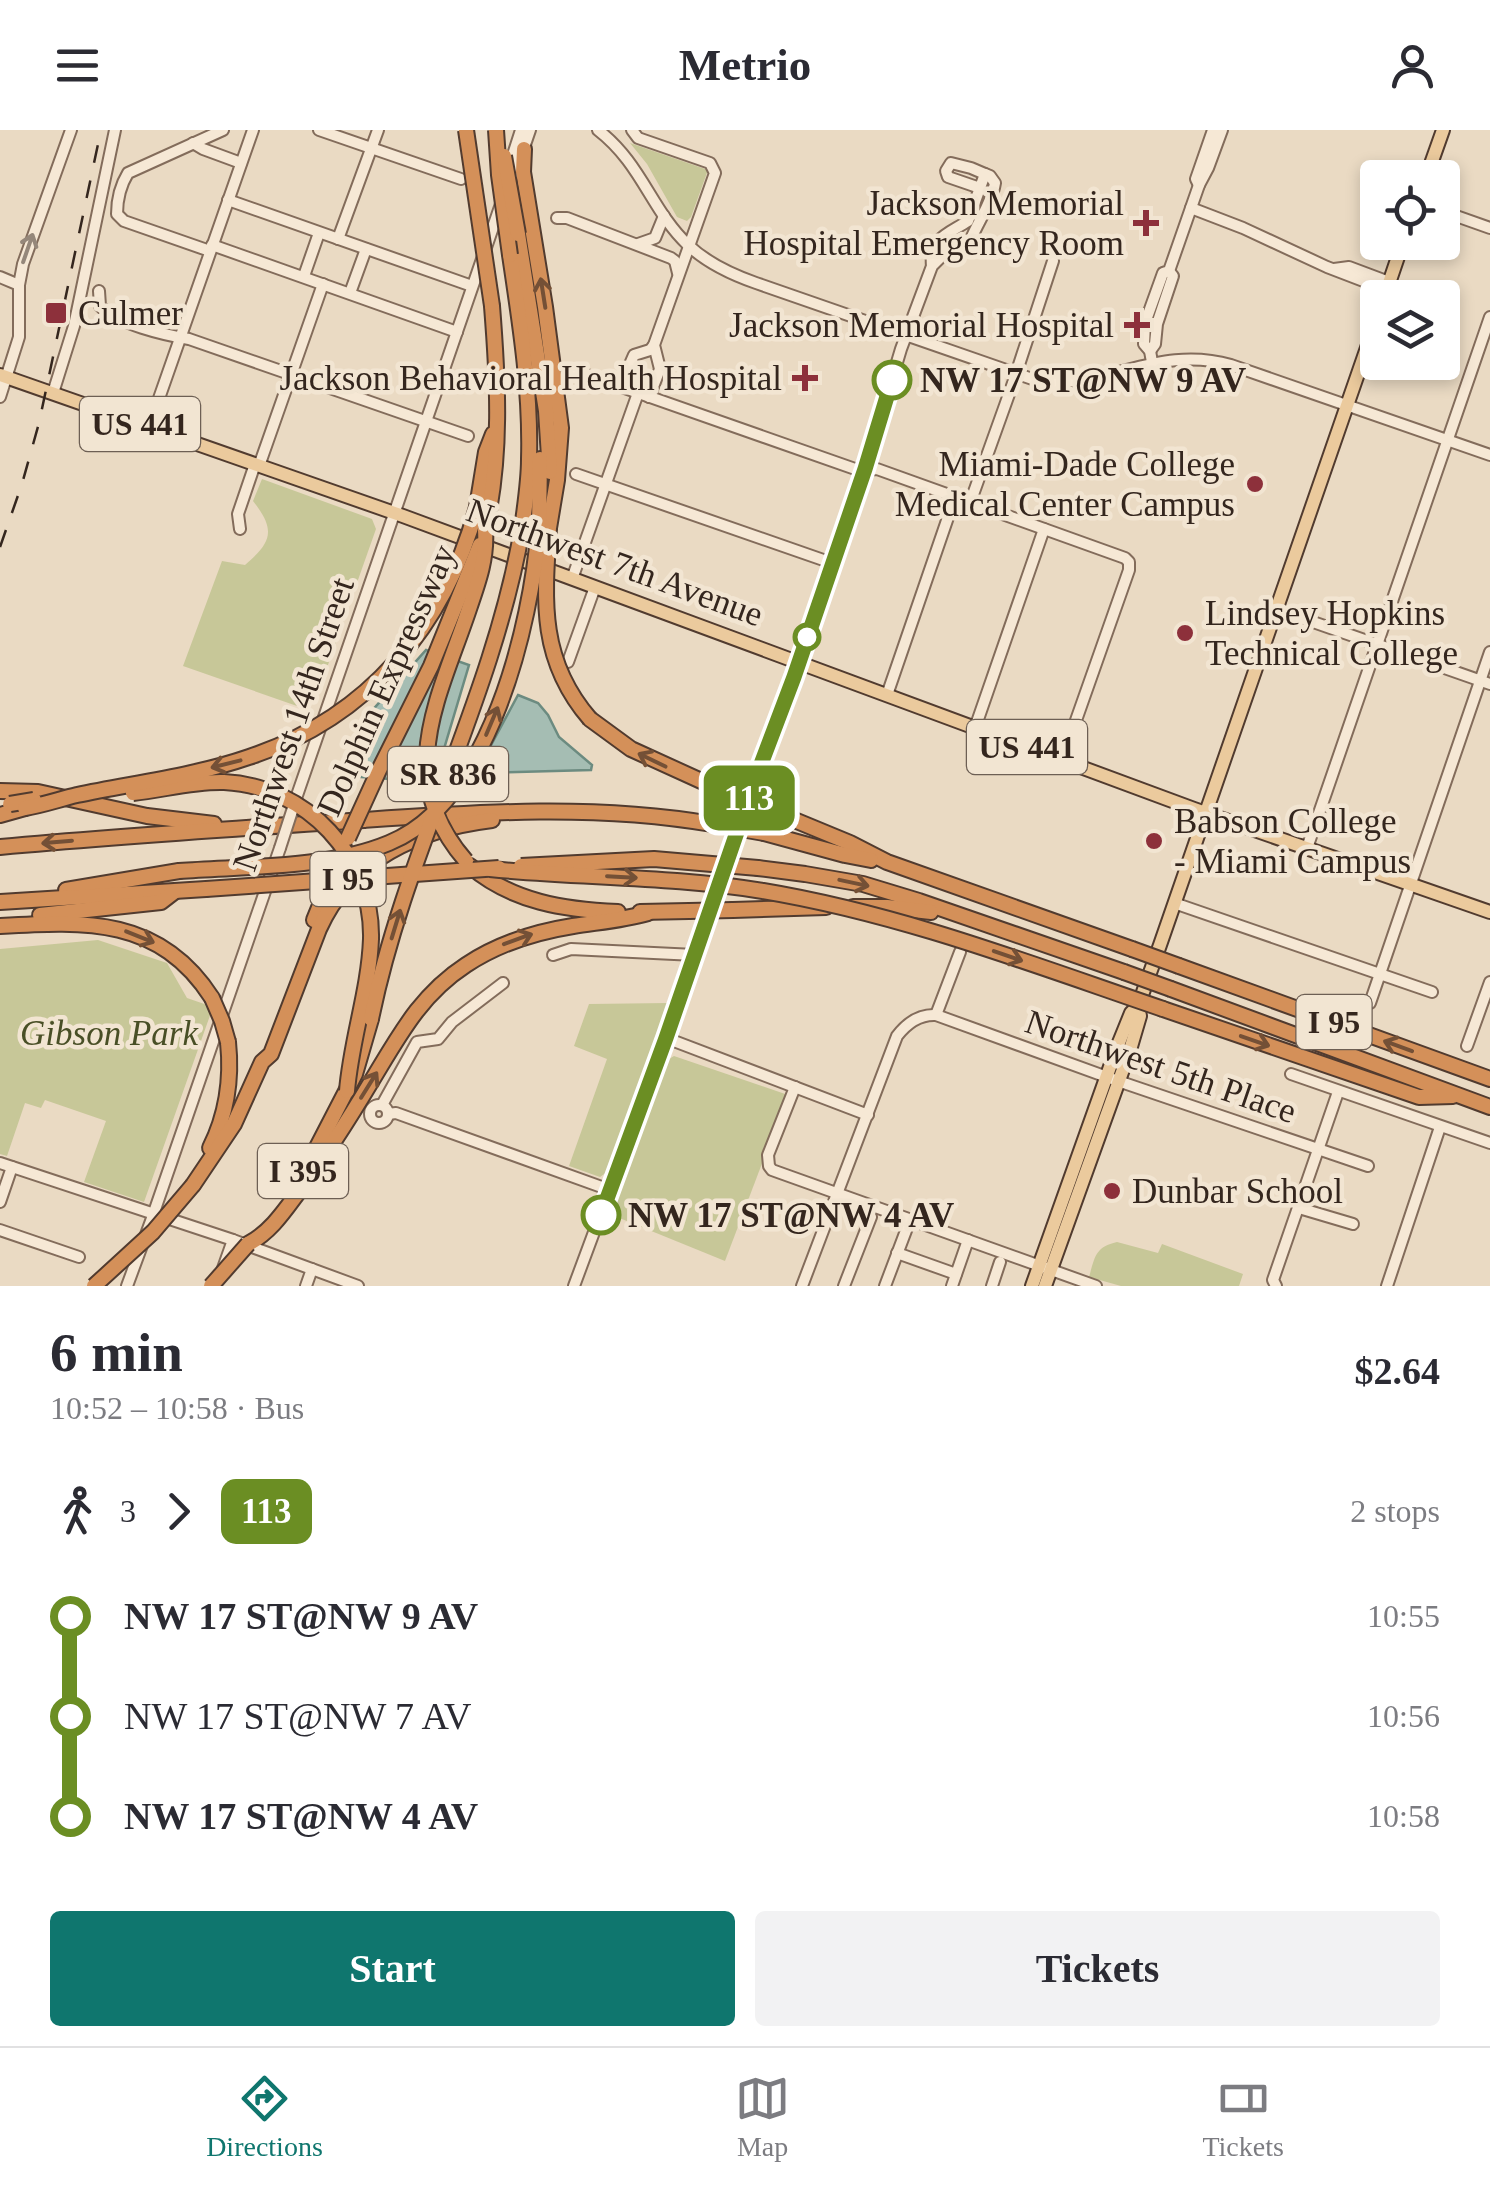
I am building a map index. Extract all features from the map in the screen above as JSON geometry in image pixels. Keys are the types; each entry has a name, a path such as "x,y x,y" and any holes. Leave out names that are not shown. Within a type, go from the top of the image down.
{"highway":[{"path":"80,795 248,758 308,731 375,684 403,655 437,608 483,509 486,452 497,424 492,306 466,130"},
{"path":"497,130 508,172 546,411 550,463 544,528"},
{"name":"Dolphin Expressway","path":"348,1091 362,1054 401,908 505,608 522,530 529,459 522,340 498,175 497,130"},
{"path":"46,898 72,888 178,871 310,861 359,853 405,835 437,810 474,759 505,688 557,480 561,428 524,172 524,148"},
{"path":"522,340 528,353 539,436 545,601 551,648 566,686 590,719 631,749 850,842 887,862"},
{"name":"Dolphin Expressway","path":"262,1062 348,838 431,666 485,530 483,509"},
{"path":"485,530 484,562 428,734 426,762 428,788 440,824 466,861 498,886 540,902 587,910 689,912 887,906 966,919"},
{"path":"9,808 67,795 138,792 210,782 270,791 316,817 346,852 364,891 370,923 368,968 348,1091"},
{"path":"0,790 49,794 147,816 210,822 224,829"},
{"path":"262,1062 270,1054 325,915 350,880 381,855 418,838 460,825 512,818 526,811"},
{"name":"I 95","path":"0,847 526,811 630,813 712,824 764,833 845,856 887,862 1490,1079"},
{"name":"I 95","path":"0,902 636,859 805,874 863,884 920,901 1490,1106"},
{"path":"490,869 681,881 834,904 948,935 1418,1097 1460,1096"},
{"path":"0,919 162,902 178,892"},
{"path":"240,1242 263,1236 326,1154 412,1015 458,970 495,948 533,934 648,912"},
{"path":"0,926 70,923 130,932 162,946 197,977 222,1022 228,1042 230,1078 227,1101 207,1161"},
{"name":"I 395","path":"94,1286 152,1232 193,1185 240,1112 262,1062"},
{"name":"I 395","path":"214,1286 240,1242 310,1161 348,1091"}],"main road":[{"path":"1432,160 1442,130"},
{"path":"1032,1286 1045,1268 1112,1079 1130,1014 1138,1006 1360,367"},
{"name":"Northwest 7th Avenue","path":"3,376 394,512 1205,813 1490,912"},
{"path":"1045,1268 1045,1286"}],"street":[{"path":"0,396 19,332 20,285 28,249 71,130"},
{"path":"53,393 70,340 115,130"},
{"path":"223,130 128,173 120,187 117,214 135,226 304,276 457,332"},
{"path":"148,428 253,130"},
{"path":"319,130 461,179"},
{"path":"338,239 378,130"},
{"name":"Northwest 14th Street","path":"510,179 509,165 521,130"},
{"name":"Northwest 14th Street","path":"127,1286 472,286 530,130"},
{"path":"598,130 629,159 664,216 689,246 742,278 1038,381 1096,379 1151,357 1218,361 1490,455"},
{"path":"1198,185 1196,179 1214,130"},
{"path":"1151,357 1144,344 1145,323 1163,273 1169,271 1198,185 1222,130"},
{"path":"620,387 634,355 654,345 714,170 710,163 638,138 632,131"},
{"path":"193,142 241,163"},
{"path":"574,1286 798,662 932,266 944,254 972,239 993,192 994,180 951,163 946,172 948,177 980,188"},
{"path":"932,266 930,260 942,235 969,219 985,174"},
{"path":"228,200 472,286"},
{"path":"1190,208 1360,280"},
{"path":"638,244 654,238 664,216"},
{"path":"1460,217 1490,228"},
{"path":"557,218 567,218 673,259 678,275"},
{"path":"955,229 964,230 965,243"},
{"path":"304,276 319,232"},
{"path":"350,293 366,249"},
{"path":"970,503 1053,260"},
{"path":"0,277 20,285"},
{"path":"240,529 238,514 323,284"},
{"path":"99,291 100,306 109,314 468,436"},
{"path":"1308,848 1486,340 1490,316"},
{"path":"572,578 605,484 643,395 660,368 654,345"},
{"path":"576,371 858,470 877,469 1129,562 1130,570 1062,760"},
{"path":"576,474 832,564"},
{"path":"887,695 955,498"},
{"path":"975,728 1044,529"},
{"path":"568,662 595,587"},
{"path":"1276,609 1485,682"},
{"path":"1370,1003 1485,682 1490,652"},
{"path":"1174,903 1432,992"},
{"path":"553,955 571,950 695,955"},
{"path":"802,1286 898,1036 908,1024 926,1014 936,1015 960,952"},
{"path":"503,982 452,1022 438,1039 418,1042 385,1110 610,1190"},
{"path":"1467,1046 1490,982"},
{"name":"Northwest 5th Place","path":"936,1015 1368,1166"},
{"path":"666,1038 868,1114"},
{"path":"1291,1074 1490,1143"},
{"path":"795,1087 768,1155 772,1170 1096,1286"},
{"path":"1275,1283 1338,1092"},
{"path":"1387,1286 1440,1127"},
{"path":"0,1202 6,1165 240,1242 358,1286"},
{"path":"1299,1208 1354,1224"},
{"path":"844,1286 871,1216"},
{"path":"885,1286 910,1220"},
{"path":"0,1230 79,1257"},
{"path":"952,1286 968,1240"},
{"path":"897,1253 956,1274"},
{"path":"992,1286 1000,1262"},
{"path":"306,1286 312,1268"}],"green space":[{"path":"630,143 708,170 687,221 677,217 647,164"},
{"path":"262,479 372,519 376,529 323,679 303,690 297,706 183,666 222,561 245,565 268,535 265,520 253,501"},
{"name":"Gibson Park","path":"98,940 167,963 187,998 213,1007 144,1202 84,1182 106,1121 45,1100 41,1108 25,1103 7,1156 0,1154 0,949"},
{"path":"668,1003 607,1172 600,1177 569,1166 607,1059 574,1046 589,1004"},
{"path":"674,1056 788,1095 725,1261 612,1215 669,1059"},
{"path":"1117,1242 1158,1253 1162,1244 1243,1274 1239,1286 1121,1286 1089,1277 1100,1250"}],"shaded area":[{"path":"426,650 469,665 435,779 348,776 370,713"},
{"path":"518,695 538,703 559,737 592,765 591,770 484,773 489,749"}],"railway":[{"path":"0,547 39,423 101,130"}],"bus line":[{"name":"113","path":"601,1215 794,677 892,380"}],"place":[{"name":"Jackson Memorial Hospital Emergency Room","path":"1146,223"},
{"name":"Culmer","path":"56,313"},
{"name":"Jackson Memorial Hospital","path":"1137,325"},
{"name":"Jackson Behavioral Health Hospital","path":"805,378"},
{"name":"NW 17 ST@NW 9 AV","path":"892,380"},
{"name":"Miami-Dade College Medical Center Campus","path":"1255,484"},
{"name":"Lindsey Hopkins Technical College","path":"1185,633"},
{"name":"Babson College - Miami Campus","path":"1154,841"},
{"name":"Dunbar School","path":"1112,1191"},
{"name":"NW 17 ST@NW 4 AV","path":"601,1215"}]}
